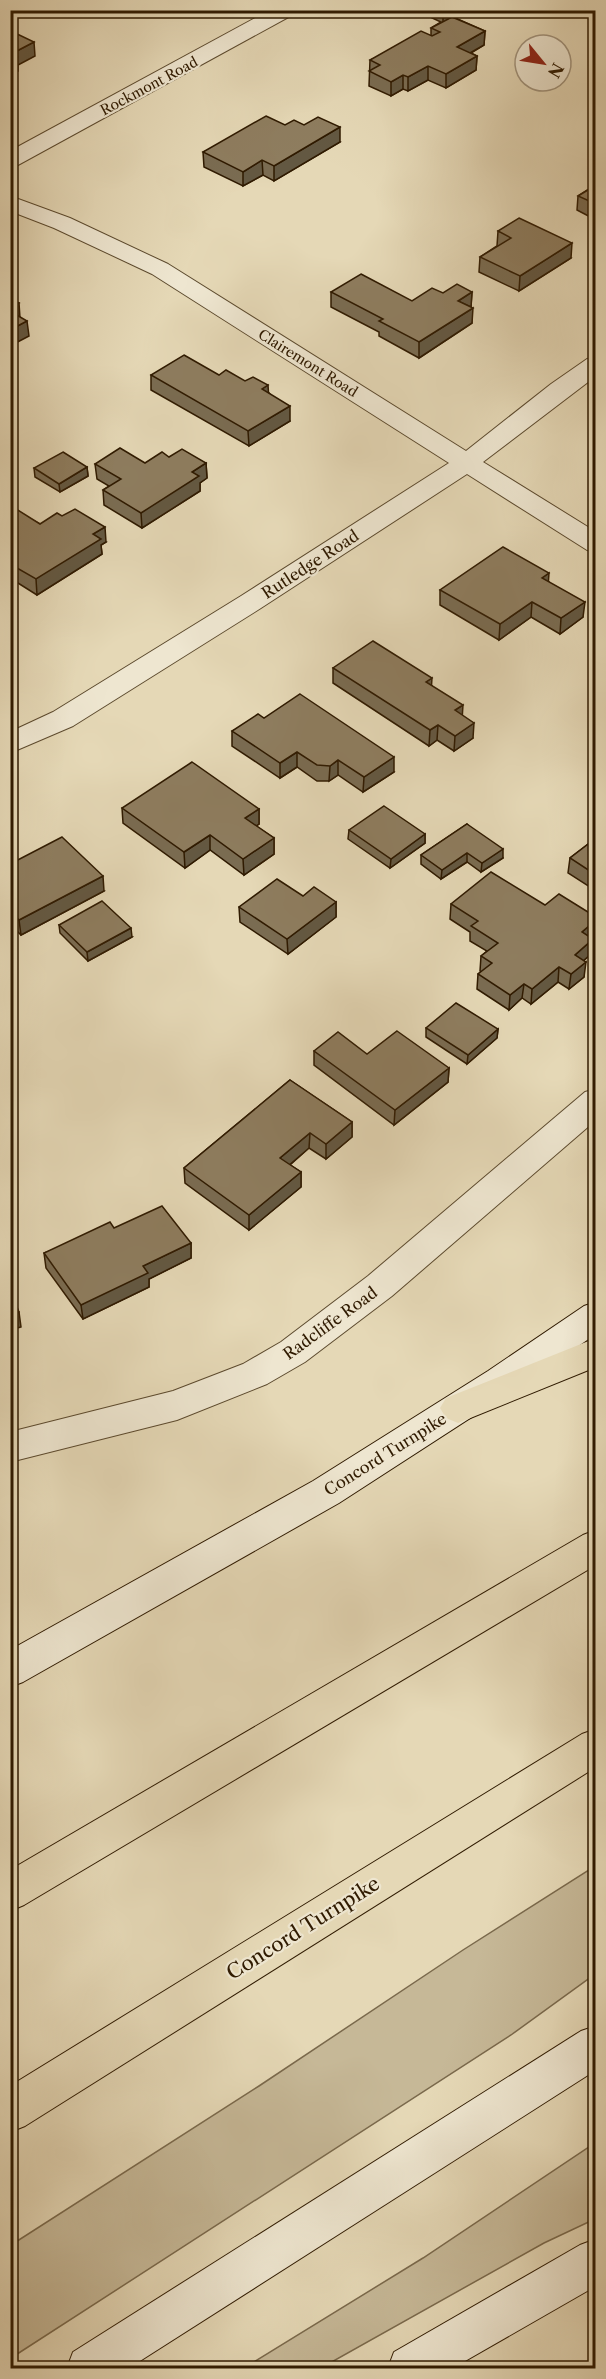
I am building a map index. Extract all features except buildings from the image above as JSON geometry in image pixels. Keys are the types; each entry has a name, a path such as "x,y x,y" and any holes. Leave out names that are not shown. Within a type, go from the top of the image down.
{"highway":[{"path":"458,1408 596,1352"},
{"path":"10,1892 596,1546"},
{"name":"Concord Turnpike","path":"10,2110 596,1746"}],"street":[{"name":"Rockmont Road","path":"10,160 287,10"},
{"name":"Clairemont Road","path":"10,203 62,223 160,269 596,544"},
{"name":"Rutledge Road","path":"10,744 63,719 251,602 466,463 560,389 596,364"},
{"name":"Radcliffe Road","path":"10,1447 177,1405 255,1374 293,1352 380,1286 596,1101"},
{"name":"Concord Turnpike","path":"10,1670 326,1492 596,1316"},
{"path":"89,2368 596,2046"},
{"path":"411,2368 596,2261"}],"shaded area":[{"path":"595,1866 595,1974 511,2035 11,2358 11,2245"},
{"path":"595,2143 595,2219 544,2243 321,2368 244,2368 423,2258"}]}
